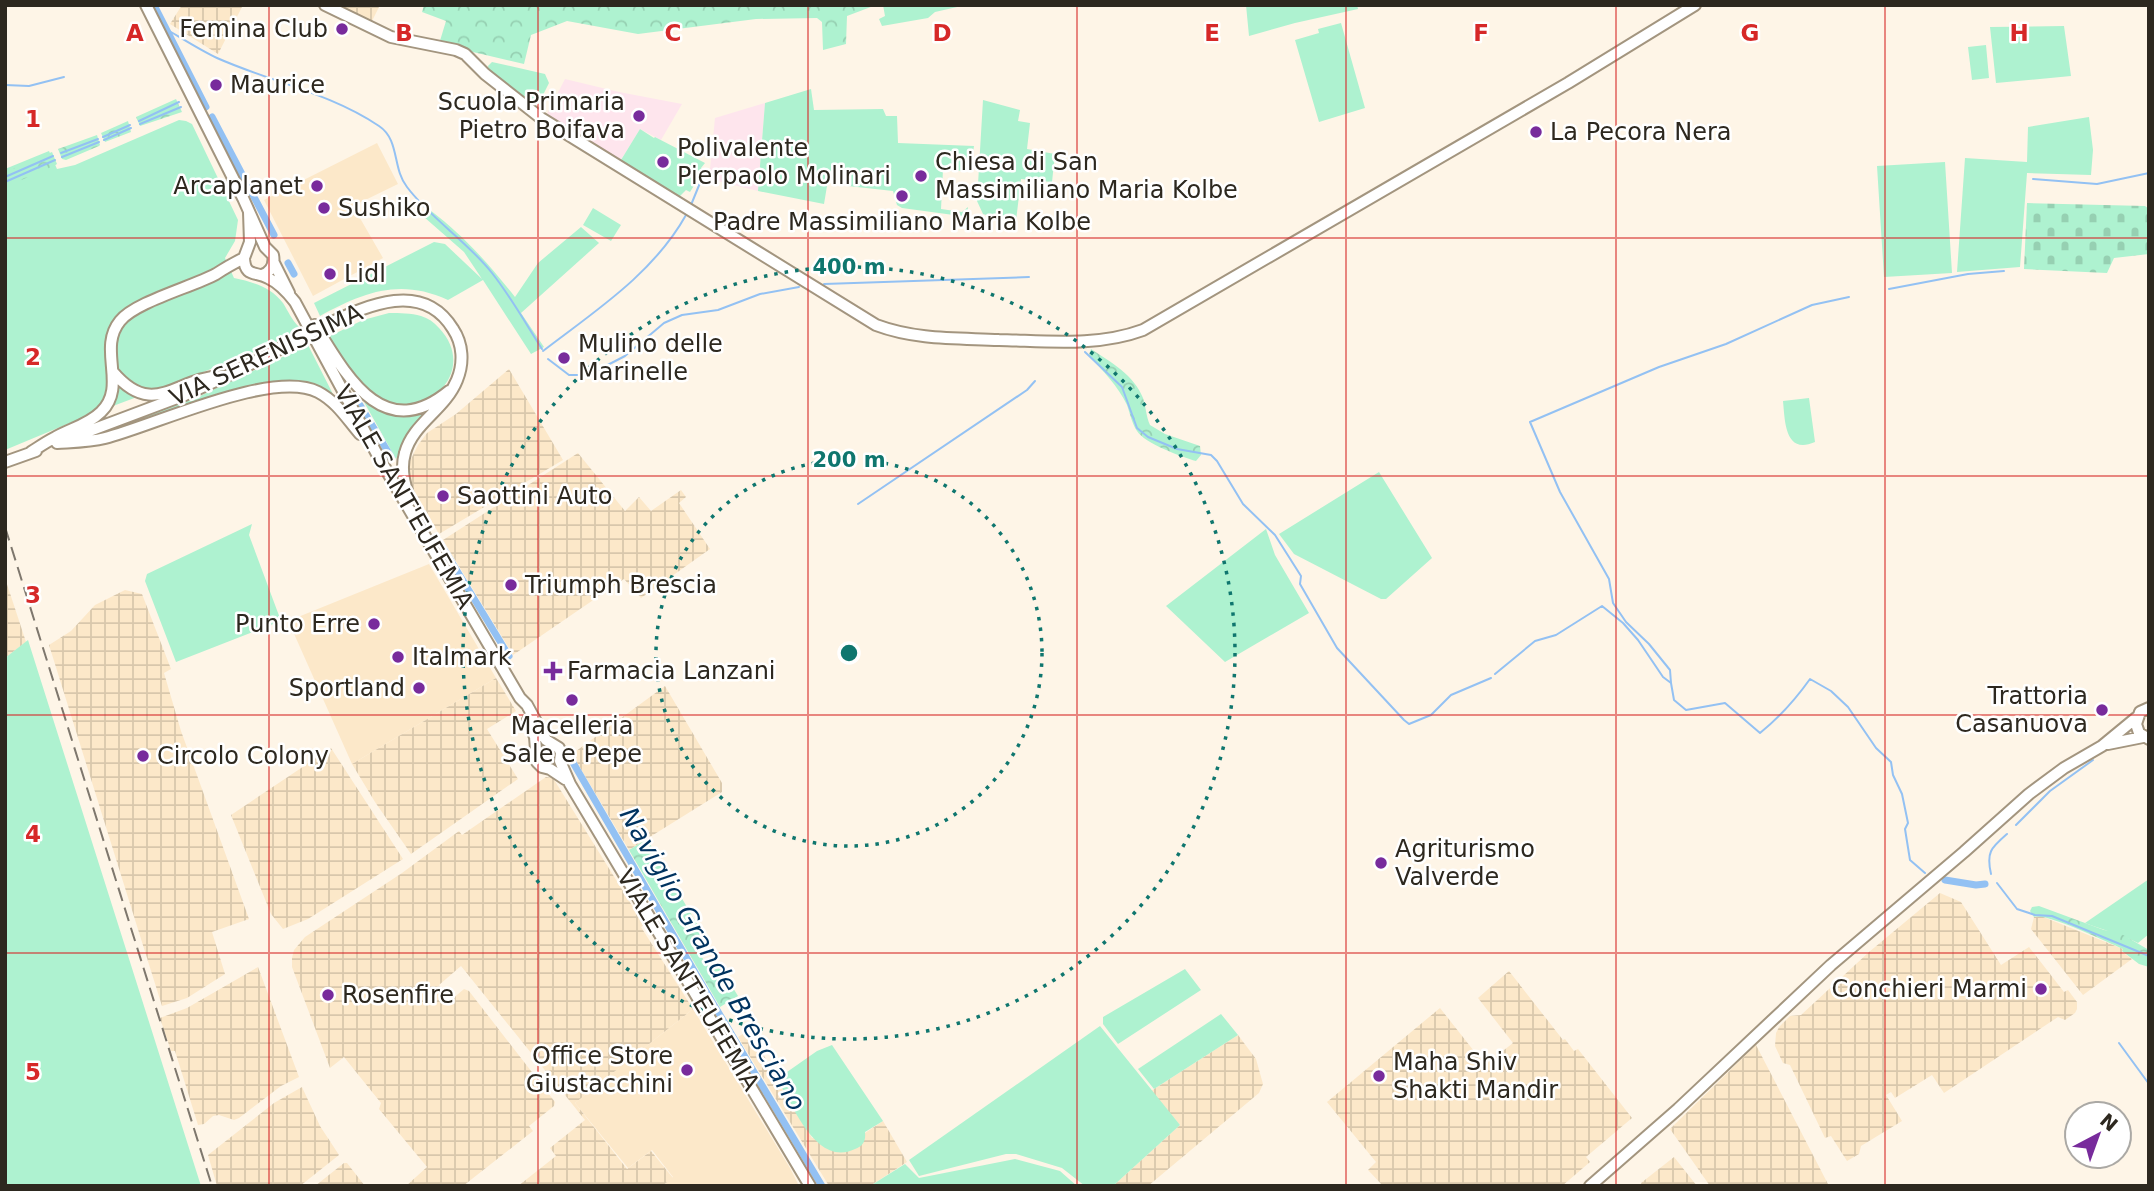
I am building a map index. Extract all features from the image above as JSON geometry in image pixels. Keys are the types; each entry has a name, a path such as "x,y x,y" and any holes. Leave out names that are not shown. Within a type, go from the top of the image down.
{"main road":[{"path":"146,5 265,247"},
{"path":"325,5 391,37 465,54 494,82 541,118 883,328 914,336 1089,342 1127,336 1143,330 1568,83 1695,5"},
{"path":"31,452 92,420 101,412 111,397 113,372 109,354 110,342 122,319 135,309 217,273 246,254 255,246 265,247 272,252 274,263 268,272 262,275 253,274 245,265 246,254 251,234 249,212"},
{"name":"VIALE SANT'EUFEMIA","path":"274,263 375,450 520,698 549,743 559,748 560,761 570,784 810,1186"},
{"path":"217,273 248,271"},
{"name":"VIALE SANT'EUFEMIA","path":"262,275 275,282 293,299"},
{"path":"293,299 310,317 357,387 380,405 397,410 416,410 435,401 454,387"},
{"name":"VIA SERENISSIMA","path":"5,462 185,395 351,313 392,300 413,301 428,306 447,320 459,341 461,362 454,387 444,403 419,428 408,444 403,463 404,482 415,517"},
{"path":"113,372 131,390 152,395 167,393 207,376 229,375"},
{"path":"57,443 103,439 240,394 281,387 299,387 317,391 334,402 375,450"},
{"name":"VIALE SANT'EUFEMIA","path":"520,698 533,730 535,758 539,765 550,769 570,784"},
{"path":"1590,1186 1678,1109 1831,965 2029,793 2102,746 2142,710 2149,708"},
{"path":"2136,718 2137,729 2146,738"},
{"path":"2102,746 2146,738"},
{"path":"536,750 540,745 549,743"},
{"path":"550,769 560,761"},
{"name":"VIALE SANT'EUFEMIA","path":"783,1141 804,1186"}],"shaded area":[{"path":"182,5 243,5 218,54 170,24"},
{"path":"330,5 380,5 370,25"},
{"path":"565,79 682,104 661,140 640,129 621,160 547,114"},
{"path":"765,103 758,191 709,179 715,118"},
{"path":"377,143 398,184 353,206 383,258 313,296 264,200"},
{"path":"509,369 563,460 439,534 409,482 410,461 427,433 456,414"},
{"path":"578,453 625,511 639,497 651,511 681,490 686,497 679,503 710,549 641,598 624,579 513,655 443,540"},
{"path":"429,564 496,678 352,764 287,618 298,617"},
{"path":"5,578 26,642 5,658"},
{"path":"125,590 142,594 171,669 164,673 181,731 249,919 212,932 225,974 187,998 162,1006 49,645 71,631 95,605"},
{"path":"496,678 516,711 487,729 518,779 411,854 352,764"},
{"path":"665,686 722,783 722,792 629,850 572,754"},
{"path":"331,748 403,859 308,919 283,929 271,914 231,815"},
{"path":"546,777 553,778 693,1009 575,1103 627,1169 651,1151 673,1178 662,1186 518,1186 556,1156 550,1148 585,1120 461,966 439,985 451,1000 464,989 469,991 555,1102 554,1106 529,1126 533,1131 463,1186 406,1186 427,1167 379,1109 381,1103 344,1057 330,1068 292,967 294,950 305,937 402,873 459,831 462,835"},
{"path":"1940,893 1961,902 2001,965 2029,947 2064,992 2068,990 2077,1002 2077,1009 2065,1020 2058,1017 1944,1093 1932,1075 1895,1098 1891,1092 1886,1095 1902,1121 1861,1146 1859,1154 1847,1161 1831,1136 1825,1138 1790,1065 1783,1063 1775,1046 1776,1033 1790,1016 1801,1015 1869,952"},
{"path":"2041,916 2123,949 2122,952 2132,959 2083,995 2031,929 2034,917"},
{"path":"258,967 299,1077 281,1086 239,1118 234,1120 219,1115 213,1116 204,1124 198,1125 175,1051 171,1051 160,1018 187,1008"},
{"path":"1509,971 1563,1040 1565,1039 1574,1051 1578,1049 1632,1118 1586,1157 1590,1162 1562,1186 1383,1186 1368,1170 1376,1162 1327,1102 1440,1008 1485,1065 1513,1043 1478,998"},
{"path":"693,1009 799,1186 663,1186 673,1177 652,1150 628,1168 575,1103"},
{"path":"749,1030 812,1138 865,1133 883,1121 907,1162 870,1186 829,1186 738,1037"},
{"path":"1238,1035 1256,1059 1263,1084 1259,1093 1148,1186 1113,1186 1180,1125 1151,1091"},
{"path":"1756,1045 1829,1186 1710,1186 1670,1129"},
{"path":"302,1087 320,1126 339,1155 300,1186 217,1186 208,1155 274,1103"},
{"path":"1674,1157 1697,1186 1642,1186 1641,1183"},
{"path":"347,1163 365,1186 315,1186"}],"green space":[{"path":"424,5 876,5 847,16 846,44 823,50 822,22 817,18 756,19 638,34 567,21 531,35 524,64 439,44 446,21 422,12"},
{"path":"883,5 966,5 935,12 928,18 882,26 879,19 885,16"},
{"path":"1246,5 1357,5 1358,9 1249,36"},
{"path":"1341,23 1365,108 1319,122 1295,40 1319,33 1318,29"},
{"path":"2064,26 2071,76 1996,83 1990,27"},
{"path":"1986,45 1989,78 1972,80 1968,47"},
{"path":"492,62 545,74 549,83 539,103 532,104 489,71 488,66"},
{"path":"811,89 814,110 883,109 886,116 897,116 898,143 974,146 970,171 943,170 941,209 962,212 968,207 967,215 902,208 897,205 893,191 848,186 828,180 824,204 758,191 765,103"},
{"path":"176,99 182,112 140,126 136,117"},
{"path":"983,100 1020,110 1018,121 1030,123 1027,149 1055,154 1052,182 1021,179 1016,221 983,214 977,201"},
{"path":"2089,117 2093,150 2091,175 2027,173 2020,267 1957,272 1965,158 2027,162 2028,127"},
{"path":"179,120 192,124 238,220 235,241 225,258 234,278 255,283 273,293 283,303 299,327 298,330 267,347 177,385 89,415 5,450 5,169 49,151 57,169 75,165"},
{"path":"128,121 131,132 105,142 101,133"},
{"name":"Polivalente Pierpaolo Molinari","path":"640,129 705,163 701,168 704,170 690,192 686,190 679,197 621,160"},
{"path":"97,135 99,146 66,160 62,159 58,149"},
{"path":"52,152 57,164 5,187 5,172"},
{"path":"1945,162 1952,273 1884,277 1877,166"},
{"path":"2027,203 2145,206 2149,209 2149,254 2114,258 2107,273 2024,269"},
{"path":"593,208 621,225 611,241 583,225"},
{"path":"430,210 475,250 515,297 538,263 581,227 599,243 521,313 544,347 531,354 483,280 448,300 414,290 382,291 352,300 320,316 314,303 434,242 445,244 482,279 464,252 424,217"},
{"path":"389,313 413,314 428,319 439,328 450,345 453,362 450,377 440,390 427,400 411,405 393,404 367,391 354,377 328,337 363,320"},
{"path":"308,345 336,400 292,382 269,383 107,431 196,398"},
{"path":"1091,349 1134,382 1143,398 1150,425 1165,434 1200,446 1201,455 1196,461 1164,449 1141,436 1119,391 1089,356"},
{"path":"1809,398 1815,442 1798,444 1788,434 1783,401"},
{"path":"364,402 381,411 397,414 414,413 432,407 433,409 407,435 396,459"},
{"path":"1379,472 1432,558 1386,599 1381,599 1294,554 1279,534"},
{"path":"252,524 249,535 281,621 176,662 145,581 147,574"},
{"path":"1266,529 1275,555 1309,613 1225,662 1166,606"},
{"path":"28,640 201,1186 5,1186 5,658"},
{"path":"647,839 704,936 693,944 706,961 719,965 738,996 720,1007 629,850"},
{"path":"2149,879 2149,934 2138,943 2085,923"},
{"path":"2039,906 2104,930 2118,932 2149,950 2149,967 2139,964 2122,951 2123,949 2091,935 2051,919 2034,917 2030,911 2032,907"},
{"path":"1185,969 1201,990 1118,1044 1103,1024 1103,1017"},
{"path":"1221,1014 1238,1035 1154,1089 1138,1069"},
{"path":"1100,1026 1180,1125 1113,1186 1085,1186 1062,1168 1016,1154 1006,1154 919,1176 909,1160"},
{"path":"832,1045 883,1121 865,1132 860,1146 841,1153 829,1150 807,1131 777,1079 817,1051"},
{"path":"1015,1159 1060,1171 1077,1186 870,1186 905,1164 919,1178"}],"waterway":[{"name":"Naviglio Grande Bresciano","path":"154,5 206,107"},
{"path":"166,29 217,58 320,96 379,126 390,139 399,171 407,187 492,273 542,349"},
{"path":"5,85 29,86 64,77"},
{"path":"139,121 179,102"},
{"path":"140,124 181,107"},
{"name":"Naviglio Grande Bresciano","path":"212,117 274,235"},
{"path":"103,137 130,125"},
{"path":"104,140 131,128"},
{"path":"61,153 98,139"},
{"path":"62,157 99,142"},
{"path":"5,177 53,156"},
{"path":"5,182 55,160"},
{"path":"2033,179 2097,184 2149,173"},
{"path":"691,205 702,178"},
{"path":"543,351 640,273 673,236 686,215"},
{"name":"Naviglio Grande Bresciano","path":"288,263 294,274"},
{"path":"1889,289 1968,274 2004,271"},
{"path":"824,284 1029,277"},
{"path":"548,359 569,375 596,371 625,356 664,323 682,315 718,310 760,294 799,287"},
{"path":"1671,683 1670,670 1626,622 1613,603 1609,579 1560,492 1530,422 1659,367 1726,344 1812,305 1849,297"},
{"path":"1085,352 1122,387 1137,428 1148,437 1177,449 1211,455 1217,461 1243,504 1275,535 1301,576 1300,584 1337,648 1404,720 1409,724 1431,715 1451,695 1491,678"},
{"path":"858,504 1027,390 1035,381"},
{"name":"Naviglio Grande Bresciano","path":"360,405 391,457"},
{"name":"Naviglio Grande Bresciano","path":"440,543 509,656"},
{"path":"1495,674 1535,641 1556,635 1602,606 1638,640 1663,677 1671,683 1674,700 1686,710 1725,703 1760,733 1787,708 1810,679 1831,691 1848,707 1876,748 1891,762 1908,823 1905,829 1910,860 1925,873"},
{"name":"Naviglio Grande Bresciano","path":"568,754 822,1186"},
{"path":"2016,825 2050,791 2093,760"},
{"path":"1991,874 1991,851 2007,834"},
{"path":"1945,880 1985,884"},
{"path":"1997,883 2017,909 2035,915 2052,916 2149,956"},
{"path":"2119,1043 2149,1084"}],"railway":[{"path":"5,527 212,1186"}],"place":[{"name":"Femina Club","path":"342,29"},
{"name":"Maurice","path":"216,85"},
{"name":"Scuola Primaria Pietro Boifava","path":"639,116"},
{"name":"La Pecora Nera","path":"1536,132"},
{"name":"Polivalente Pierpaolo Molinari","path":"663,162"},
{"name":"Chiesa di San Massimiliano Maria Kolbe","path":"921,176"},
{"name":"Arcaplanet","path":"317,186"},
{"name":"Padre Massimiliano Maria Kolbe","path":"902,196"},
{"name":"Sushiko","path":"324,208"},
{"name":"Lidl","path":"330,274"},
{"name":"Mulino delle Marinelle","path":"564,358"},
{"name":"Saottini Auto","path":"443,496"},
{"name":"Triumph Brescia","path":"511,585"},
{"name":"Punto Erre","path":"374,624"},
{"name":"Italmark","path":"398,657"},
{"name":"Farmacia Lanzani","path":"553,671"},
{"name":"Sportland","path":"419,688"},
{"name":"Macelleria Sale e Pepe","path":"572,700"},
{"name":"Trattoria Casanuova","path":"2102,710"},
{"name":"Circolo Colony","path":"143,756"},
{"name":"Agriturismo Valverde","path":"1381,863"},
{"name":"Conchieri Marmi","path":"2041,989"},
{"name":"Rosenfire","path":"328,995"},
{"name":"Office Store Giustacchini","path":"687,1070"},
{"name":"Maha Shiv Shakti Mandir","path":"1379,1076"}]}
